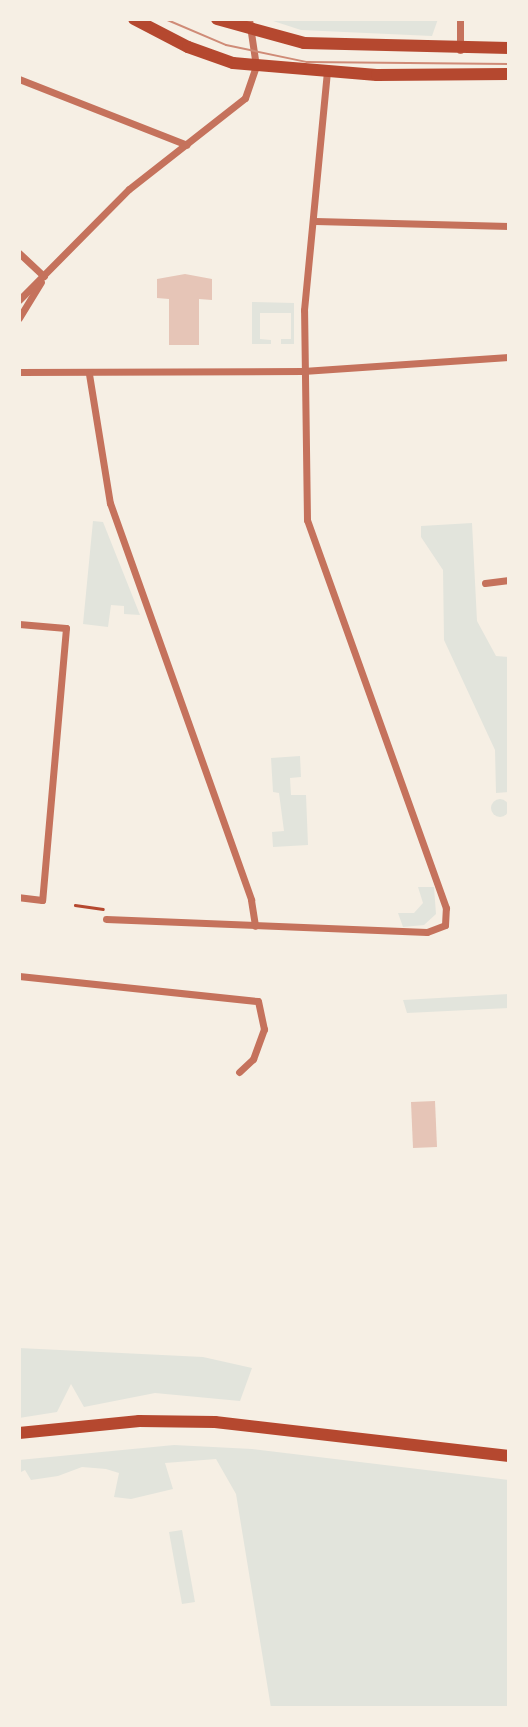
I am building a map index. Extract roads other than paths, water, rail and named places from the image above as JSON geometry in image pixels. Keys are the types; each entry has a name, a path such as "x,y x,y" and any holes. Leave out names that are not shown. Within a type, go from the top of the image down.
{"main road":[{"path":"134,19 214,57 256,65 327,73 509,74"},
{"path":"221,20 254,39 460,50 509,48"},
{"path":"19,1433 139,1421 215,1422 509,1456"}],"street":[{"path":"19,299 129,189 245,98 256,65 249,19"},
{"path":"460,19 460,50"},
{"path":"106,919 427,933 445,925 446,908 307,520 304,310 315,221 327,73"},
{"path":"19,79 187,145"},
{"path":"315,221 509,226"},
{"path":"19,253 44,276"},
{"path":"19,318 44,276"},
{"path":"19,372 89,374 303,371 509,357"},
{"path":"89,374 110,503 251,900 255,926"},
{"path":"485,583 509,580"},
{"path":"19,624 66,628 42,900 19,897"},
{"path":"19,976 258,1001 264,1029 253,1059 239,1072"}],"tram line":[{"path":"165,19 226,45 307,62 509,64"}]}
